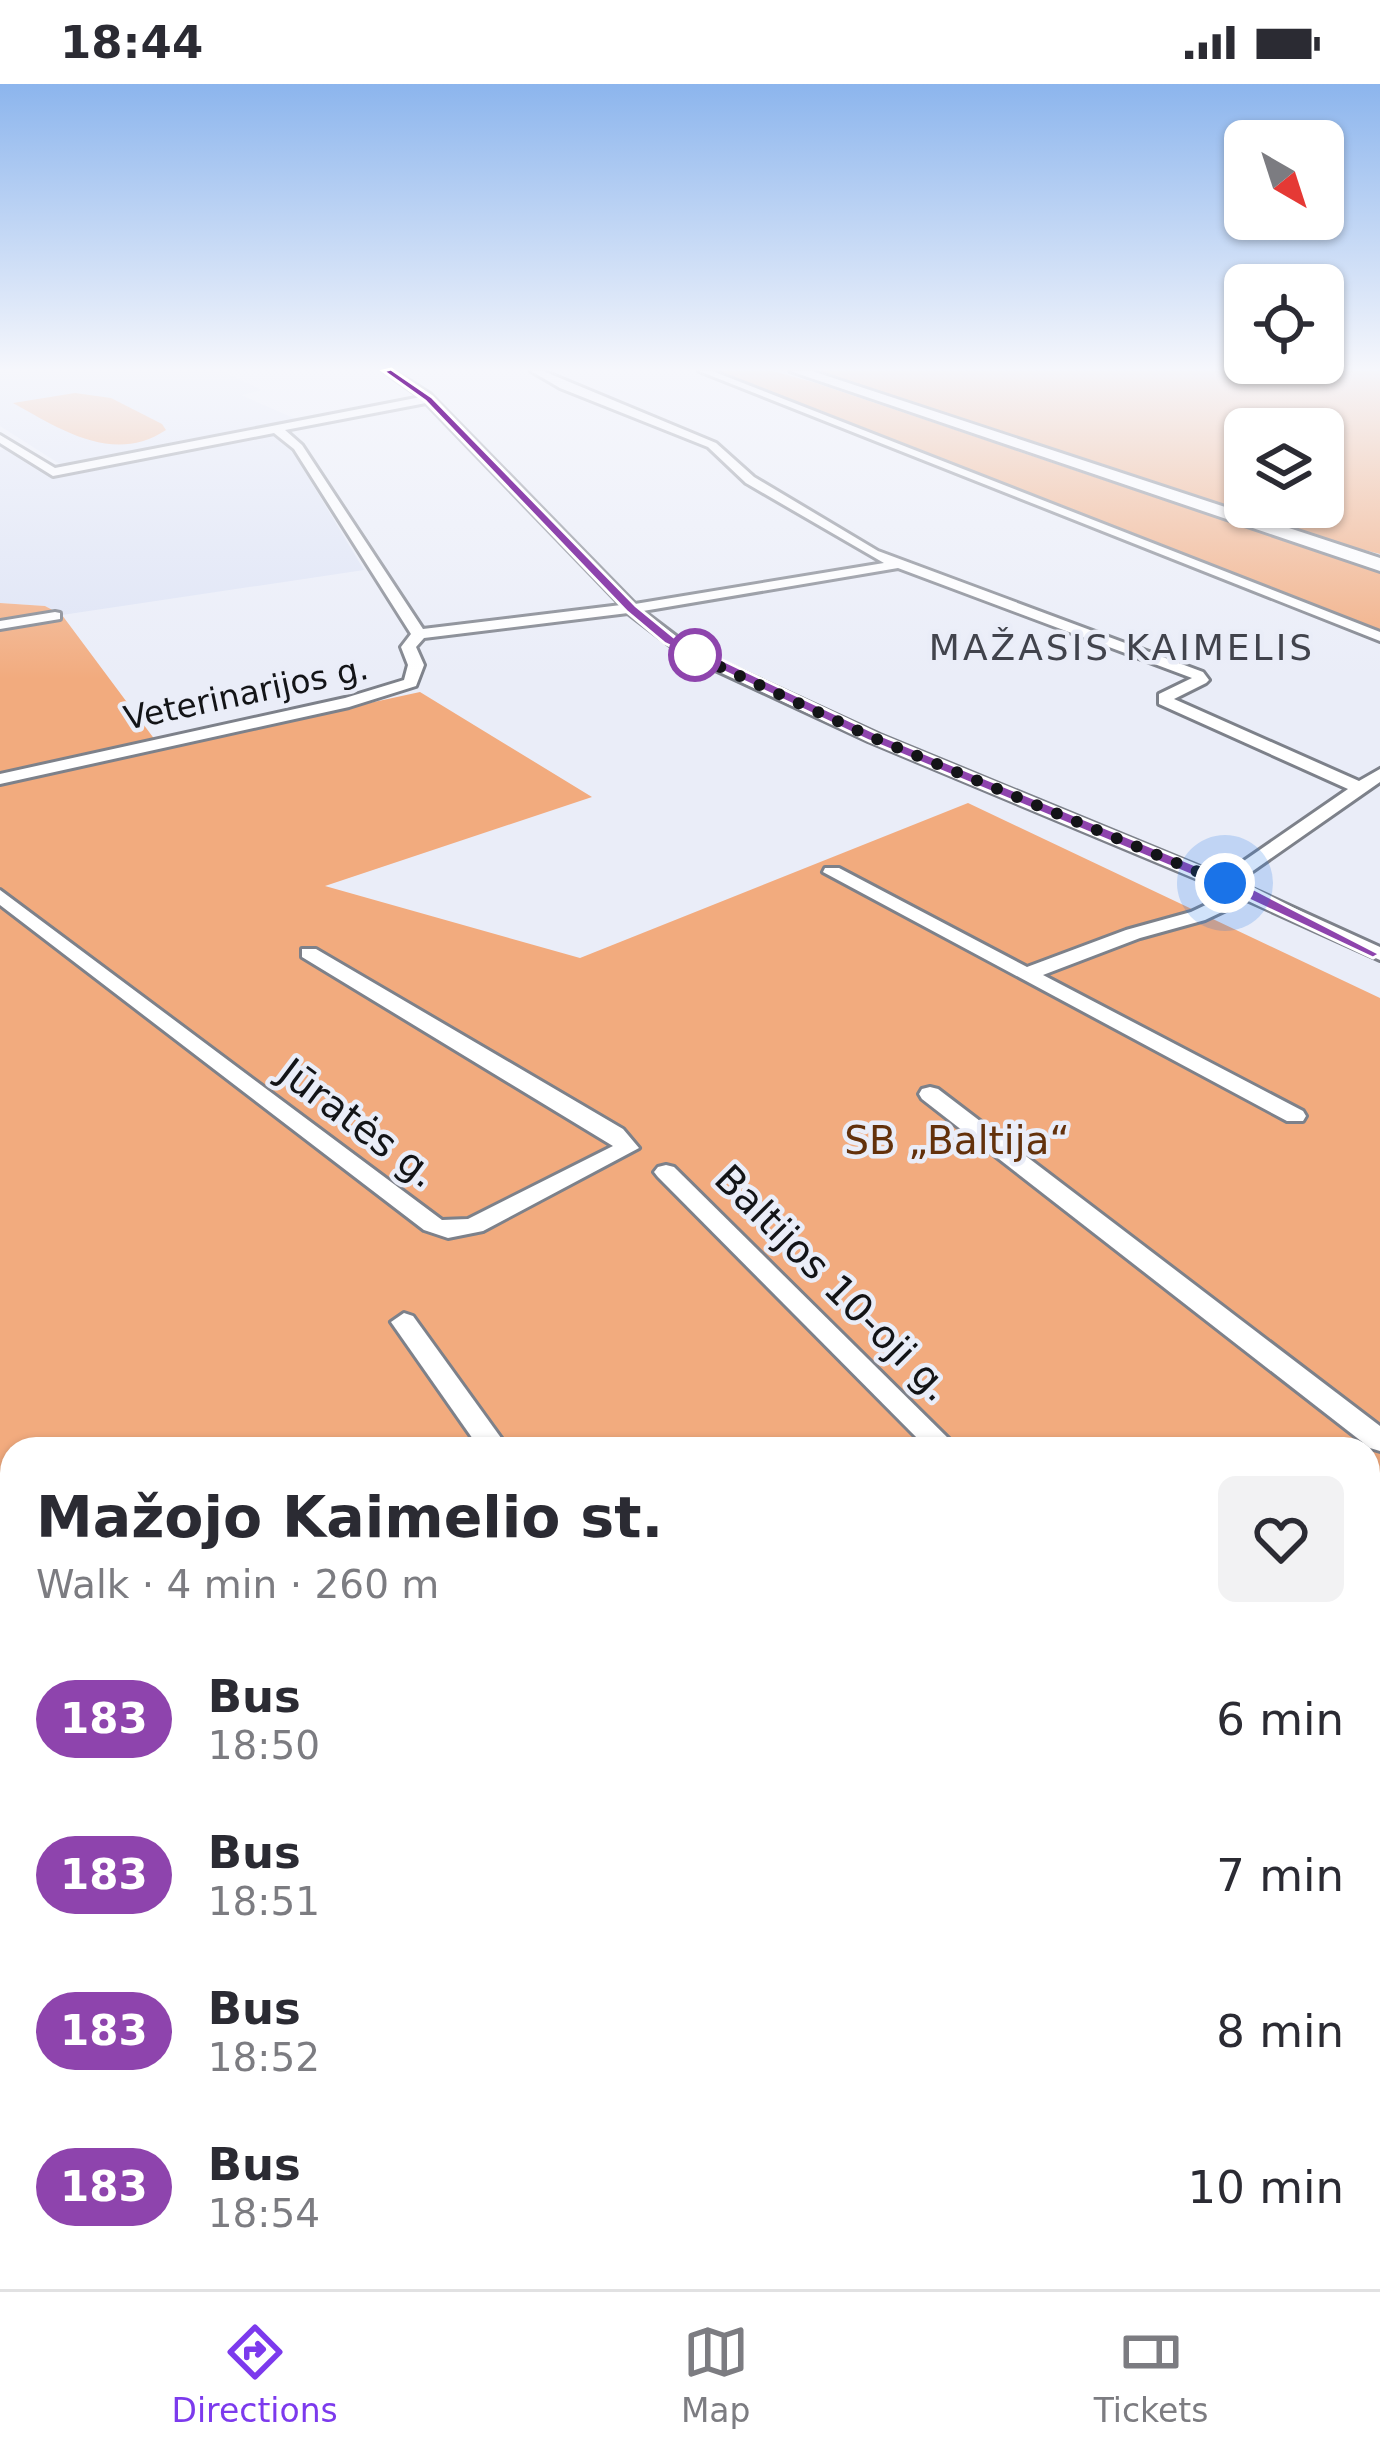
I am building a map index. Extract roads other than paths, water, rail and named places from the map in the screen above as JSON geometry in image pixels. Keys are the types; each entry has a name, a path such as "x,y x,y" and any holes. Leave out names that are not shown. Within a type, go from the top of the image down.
{"main road":[{"path":"1107,474 1380,565"}],"street":[{"name":"Veterinarijos g.","path":"0,778 395,691 416,676 408,647 419,634 315,474"},
{"path":"501,474 632,609 669,640 740,677 1247,892 1380,954"},
{"path":"743,474 896,565 1198,675 1202,680 1165,701 1361,788"},
{"path":"966,474 1380,637"},
{"path":"419,634 632,609 896,565"},
{"path":"0,625 55,616"},
{"path":"1225,883 1380,774"},
{"path":"832,872 1295,1116"},
{"path":"1027,974 1133,934 1198,916 1247,892"},
{"name":"Jūratės g.","path":"0,896 433,1226 448,1230 474,1226 627,1148 615,1134 309,953"},
{"path":"930,1094 1375,1437"},
{"name":"Baltijos 10-oji g.","path":"666,1172 933,1437"},
{"path":"404,1322 486,1437"}],"district":[{"name":"MAŽASIS KAIMELIS","path":"1122,647"}],"park label":[{"name":"SB „Baltija“","path":"957,1140"}]}
